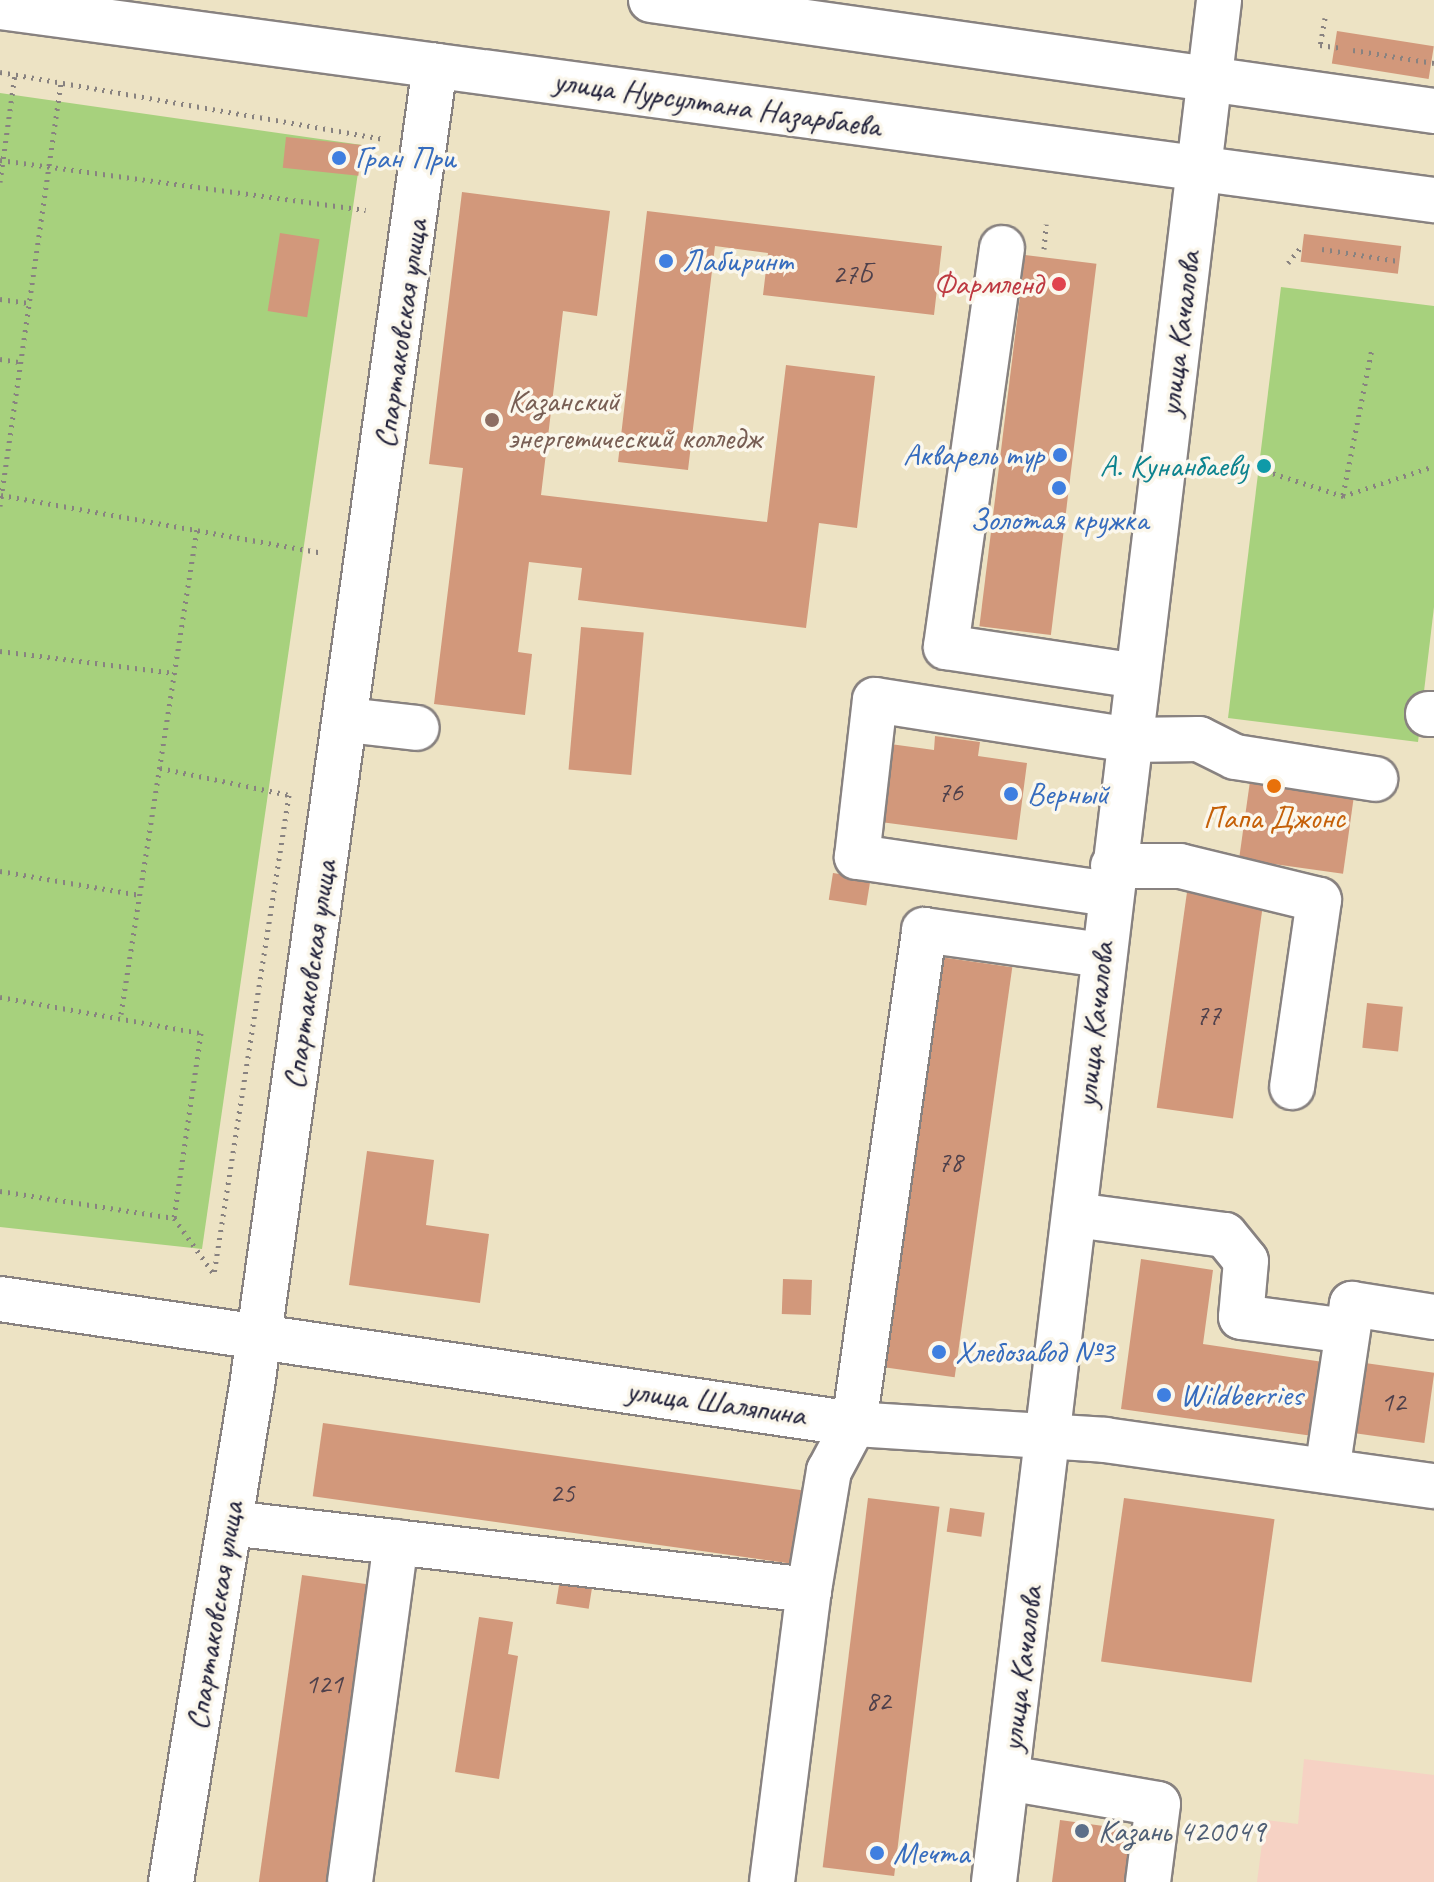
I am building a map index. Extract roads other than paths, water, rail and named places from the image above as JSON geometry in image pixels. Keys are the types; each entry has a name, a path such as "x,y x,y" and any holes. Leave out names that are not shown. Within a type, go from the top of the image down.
{"street":[{"path":"651,0 1209,74 1434,111"},
{"name":"улица Качалова","path":"994,1882 1051,1441 1111,880 1201,169 1219,0"},
{"name":"улица Нурсултана Назарбаева","path":"0,7 1434,200"},
{"name":"Спартаковская улица","path":"171,1882 259,1337 347,720 435,66"},
{"path":"1002,248 946,647 1137,676"},
{"path":"1292,1087 1319,900 1180,866 1111,880 857,857 875,700 1129,740 1199,739 1235,757 1375,779"},
{"path":"347,720 417,728"},
{"path":"772,1882 809,1590 829,1471 854,1424 924,930 1103,955"},
{"path":"1075,1215 1225,1235 1246,1261 1241,1317 1347,1331"},
{"name":"улица Шаляпина","path":"0,1299 854,1424 1051,1441 1105,1440 1434,1486"},
{"path":"1327,1471 1352,1304 1434,1317"},
{"path":"230,1523 809,1590"},
{"path":"350,1882 396,1542"},
{"path":"1008,1778 1158,1804 1148,1882"}],"place":[{"name":"Гран При","path":"339,158"},
{"name":"Лабиринт","path":"666,261"},
{"name":"Фармленд","path":"1059,284"},
{"name":"Казанский энергетический колледж","path":"492,420"},
{"name":"Акварель тур","path":"1060,455"},
{"name":"А. Кунанбаеву","path":"1264,466"},
{"name":"Золотая кружка","path":"1059,488"},
{"name":"Папа Джонс","path":"1274,786"},
{"name":"Верный","path":"1011,794"},
{"name":"Хлебозавод №3","path":"939,1352"},
{"name":"Wildberries","path":"1164,1395"},
{"name":"Казань 420049","path":"1082,1831"},
{"name":"Мечта","path":"877,1853"}]}
